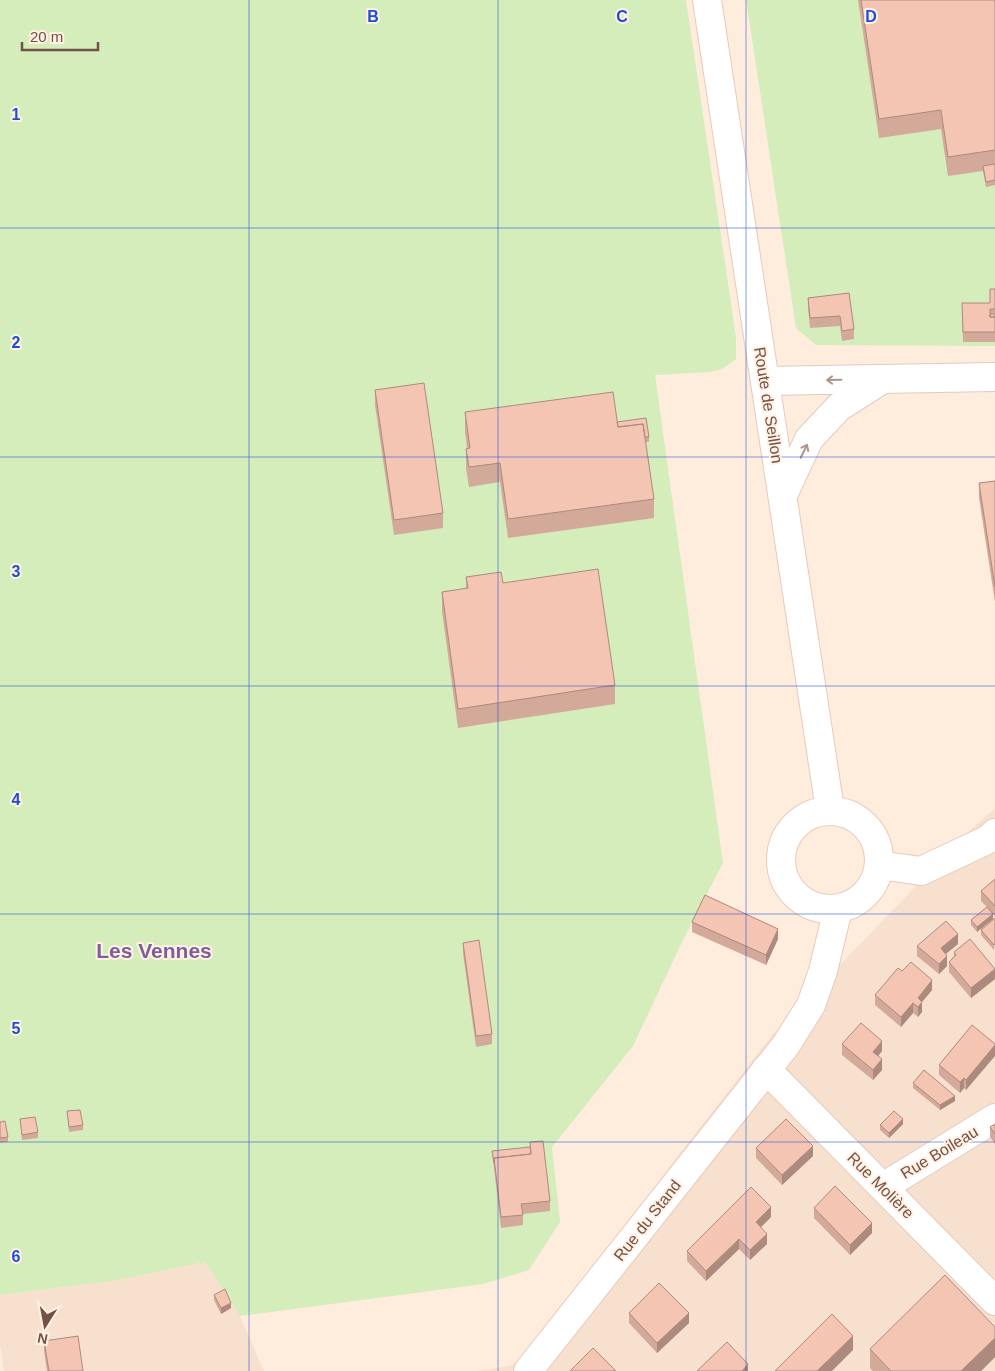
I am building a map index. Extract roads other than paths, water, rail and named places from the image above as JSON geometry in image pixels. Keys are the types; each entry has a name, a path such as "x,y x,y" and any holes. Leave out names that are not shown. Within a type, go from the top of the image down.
{"street":[{"name":"Route de Seillon","path":"707,0 830,810"},
{"path":"765,381 995,378"},
{"path":"783,495 810,439 839,407 883,379"},
{"path":"830,810 846,813 861,821 872,833 878,848 879,865 875,880 866,894 853,903 838,908 822,908 806,903 794,893 784,879 781,864 782,847 788,833 800,821 814,813 830,810"},
{"path":"879,865 921,871 987,840 995,833"},
{"name":"Rue du Stand","path":"528,1371 786,1045 811,1006 823,971 838,908"},
{"name":"Rue Molière","path":"766,1069 995,1301"},
{"name":"Rue Boileau","path":"882,1187 995,1118"}],"district":[{"name":"Les Vennes","path":"154,951"}]}
